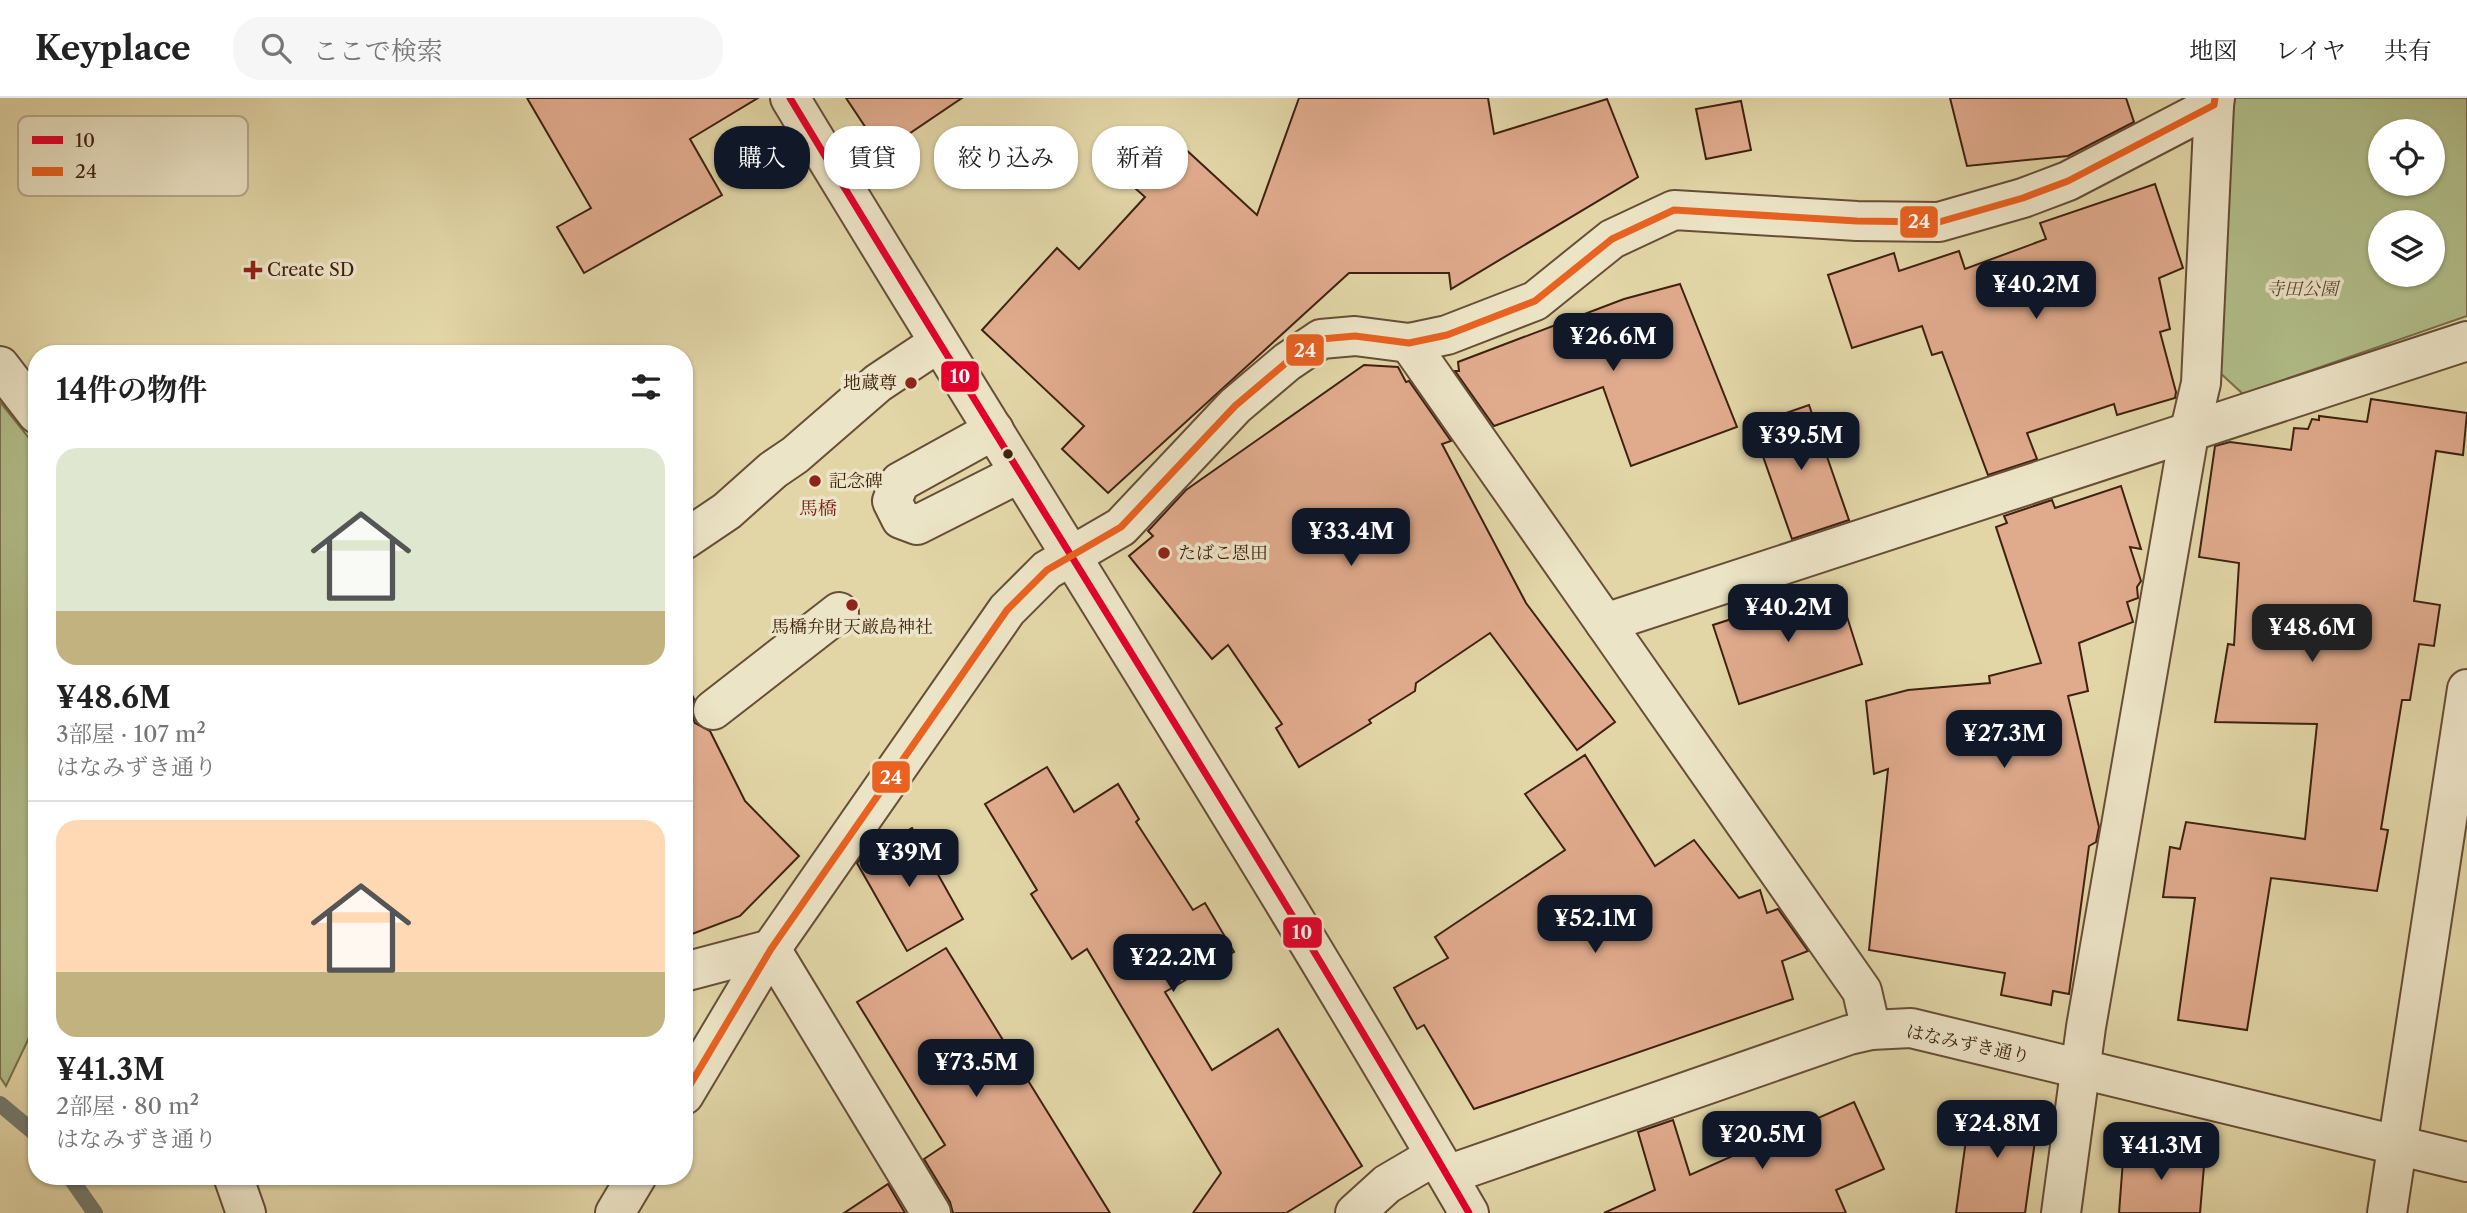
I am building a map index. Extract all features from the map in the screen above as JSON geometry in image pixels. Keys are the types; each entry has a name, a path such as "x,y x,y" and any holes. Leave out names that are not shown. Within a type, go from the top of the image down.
{"street":[{"path":"790,98 938,343 1072,556 1469,1213"},
{"path":"693,1080 771,948 1007,610 1048,570 1121,527 1235,406 1287,362 1321,340 1355,336 1409,343 1447,334 1535,301 1612,239 1674,210 1857,221 1939,222 2023,198 2068,181 2214,101"},
{"path":"2062,1213 2081,1070 2189,434 2201,383 2214,101"},
{"path":"1605,623 2467,341"},
{"path":"693,534 727,511 878,383 938,343"},
{"path":"1409,343 1862,991 1871,1030"},
{"path":"0,366 28,402"},
{"path":"994,430 900,482 892,501 901,519 917,525 995,483 1020,473"},
{"path":"713,710 839,612"},
{"path":"2387,1213 2467,689"},
{"path":"693,970 771,948"},
{"path":"771,948 931,1213"},
{"name":"はなみずき通り","path":"1443,1167 1450,1174 1836,1040 1871,1030 1910,1028 2467,1162"},
{"path":"1355,1213 1387,1184 1433,1157 1443,1167"},
{"path":"236,1185 246,1213"},
{"path":"615,1213 631,1185"}],"green space":[{"name":"寺田公園","path":"2231,98 2467,98 2467,316 2243,394 2217,370"},
{"path":"0,402 28,437 28,1040 6,1086 0,1077"}],"building":[{"path":"527,98 758,98 690,139 714,181 714,189 719,189 722,195 584,273 557,227 591,208"},
{"path":"846,98 962,98 920,126 865,126"},
{"path":"1299,98 1488,98 1494,134 1607,99 1638,177 1451,289 1449,273 1349,273 1108,493 1062,449 1084,426 982,330 1057,248 1079,269 1145,197 1136,189 1188,189 1188,152 1257,215"},
{"path":"1950,98 2126,98 2134,122 2068,156 1967,166"},
{"path":"1741,101 1751,150 1706,159 1696,109"},
{"path":"2155,184 2183,268 2159,278 2170,329 2160,332 2176,392 2175,398 2117,415 2114,404 2027,433 2037,459 1988,475 1942,352 1932,355 1922,326 1852,348 1828,275 1894,253 1899,271 1959,251 1965,269 2046,239 2040,223"},
{"path":"1680,284 1737,427 1631,466 1603,387 1494,426 1455,371 1459,371 1458,362 1624,299"},
{"path":"1364,365 1398,367 1406,382 1409,381 1451,441 1442,444 1526,603 1615,722 1577,750 1490,633 1416,683 1415,691 1369,720 1371,723 1299,767 1276,728 1282,724 1228,645 1212,659 1129,556 1153,536 1148,531 1186,490"},
{"path":"2371,399 2467,413 2463,455 2436,451 2414,601 2440,605 2434,646 2419,644 2410,700 2402,700 2381,829 2388,830 2377,891 2271,878 2247,1030 2178,1020 2195,898 2163,897 2170,847 2180,849 2186,822 2305,839 2317,724 2215,722 2228,644 2234,645 2239,563 2199,557 2215,446 2230,442 2291,450 2294,428 2308,429 2312,419 2319,420 2319,416 2367,422"},
{"path":"1809,405 1849,520 1792,539 1752,425"},
{"path":"2121,486 2141,549 2130,547 2141,581 2137,587 2138,598 2127,602 2133,622 2079,643 2088,691 2068,696 2099,827 2096,842 2089,846 2069,994 2053,991 2051,1005 2001,995 2005,973 1869,950 1888,769 1874,774 1866,701 1908,690 1990,683 1989,676 2041,663 1996,527 2007,523 2004,516 2052,500 2055,508"},
{"path":"1837,585 1862,664 1739,704 1713,625"},
{"path":"693,718 695,723 710,731 745,801 799,856 740,916 693,934"},
{"path":"1585,755 1655,866 1694,840 1739,898 1760,890 1767,913 1778,909 1808,951 1782,961 1793,999 1474,1109 1424,1025 1417,1029 1394,988 1448,958 1435,937 1565,850 1525,794"},
{"path":"1047,767 1074,812 1118,784 1139,819 1136,822 1193,910 1205,903 1234,952 1165,992 1212,1070 1278,1029 1362,1166 1286,1213 1193,1213 1221,1173 1087,949 1072,959 1031,894 1037,890 985,804"},
{"path":"912,828 963,919 907,951 857,863 864,854"},
{"path":"946,948 1110,1213 953,1213 950,1202 924,1159 945,1145 857,1002"},
{"path":"1854,1102 1884,1169 1836,1190 1846,1213 1604,1213 1655,1190 1638,1132 1673,1120 1690,1175"},
{"path":"1971,1103 2039,1112 2025,1213 1956,1213"},
{"path":"2124,1147 2205,1154 2200,1213 2119,1213"},
{"path":"888,1184 905,1213 844,1213"}],"waterway":[{"path":"0,1104 28,1127"},
{"path":"75,1185 95,1213"}],"transit line":[{"name":"10","path":"790,98 1218,793 1469,1213"},
{"name":"24","path":"693,1080 771,949 1007,610 1047,570 1121,527 1235,406 1287,362 1321,339 1355,336 1409,343 1447,335 1535,301 1612,239 1674,210 1857,221 1939,222 2023,198 2068,181 2214,105 2215,98"}],"place":[{"name":"Create SD","path":"253,270"},
{"name":"地蔵尊","path":"911,383"},
{"name":"記念碑","path":"815,481"},
{"name":"たばこ恩田","path":"1164,553"},
{"name":"馬橋弁財天厳島神社","path":"852,605"}],"district":[{"name":"馬橋","path":"818,508"}]}
